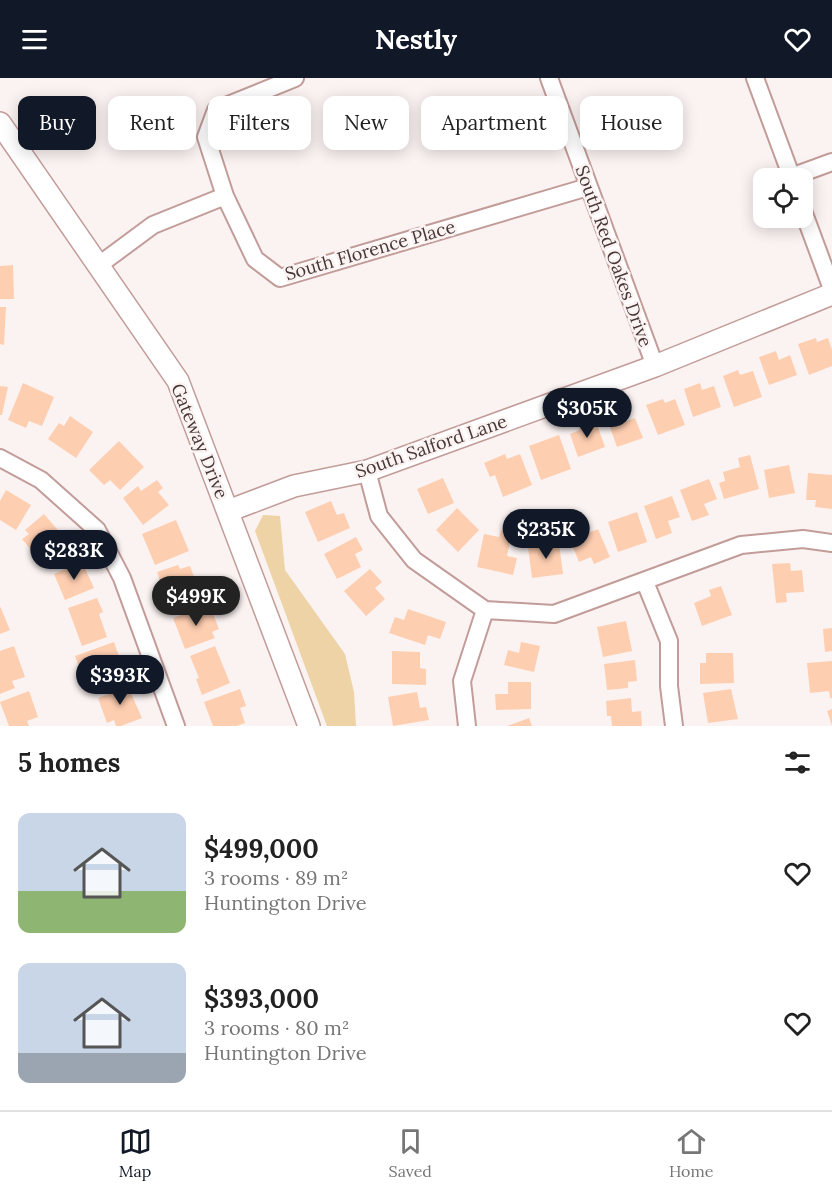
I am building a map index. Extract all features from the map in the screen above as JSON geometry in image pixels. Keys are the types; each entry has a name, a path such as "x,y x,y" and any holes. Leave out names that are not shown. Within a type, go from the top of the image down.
{"street":[{"name":"South Red Oakes Drive","path":"549,78 655,366"},
{"path":"755,78 787,168"},
{"name":"South Florence Place","path":"286,80 216,110 207,137 225,196 255,260 280,278 588,187"},
{"name":"Gateway Drive","path":"0,123 178,381 309,726"},
{"path":"813,169 832,162"},
{"path":"99,265 153,225 225,196"},
{"path":"809,228 832,289"},
{"name":"South Salford Lane","path":"228,511 294,486 367,471 655,366 832,294"},
{"path":"0,458 41,480 97,530 122,578 176,726"},
{"path":"367,471 379,516 414,560 484,610 554,614 741,545 803,539 832,543"},
{"path":"645,582 669,641 669,686 674,726"},
{"path":"467,726 462,681 484,610"}],"shaded area":[{"path":"263,515 280,516 285,570 345,654 354,692 356,726 327,726 255,531"}],"building":[{"path":"13,265 14,299 0,299 0,266"},
{"path":"0,307 6,307 4,345 0,344"},
{"path":"816,338 817,342 828,338 832,350 832,366 809,375 798,344"},
{"path":"776,351 779,360 790,355 797,375 769,385 759,357"},
{"path":"738,370 740,375 753,371 762,397 734,407 723,376"},
{"path":"23,383 54,397 42,426 29,421 26,428 8,420"},
{"path":"700,383 702,390 714,386 721,407 693,417 684,389"},
{"path":"0,386 8,387 2,415 0,415"},
{"path":"663,399 665,403 675,399 685,425 658,435 646,405"},
{"path":"624,413 627,421 635,418 643,438 617,447 607,419"},
{"path":"70,416 93,432 76,458 48,439 59,423 64,426"},
{"path":"595,419 605,447 578,457 570,434 580,430 578,425"},
{"path":"559,435 571,469 541,480 529,446"},
{"path":"119,441 144,467 120,490 110,480 104,485 89,470"},
{"path":"505,454 507,459 520,454 532,485 503,497 495,475 490,477 484,463"},
{"path":"750,455 759,489 724,499 719,483 725,481 723,472 740,467 738,458"},
{"path":"789,465 795,493 769,498 764,470"},
{"path":"808,473 832,475 832,509 815,507 816,500 806,500"},
{"path":"443,478 454,503 428,514 417,489"},
{"path":"709,479 717,499 704,504 709,515 692,521 680,490"},
{"path":"157,480 163,488 158,492 169,505 143,525 123,498 138,486 141,491"},
{"path":"6,490 31,505 16,530 0,520 0,501"},
{"path":"672,496 680,517 668,521 672,533 656,539 644,506"},
{"path":"331,501 337,515 344,513 350,528 318,542 305,512"},
{"path":"457,508 479,530 458,552 436,530"},
{"path":"637,512 647,542 618,552 608,522"},
{"path":"44,514 70,544 45,566 22,539 29,534 25,530"},
{"path":"176,520 189,551 155,565 142,534"},
{"path":"598,529 610,557 594,564 591,557 579,562 570,540"},
{"path":"501,530 512,533 507,556 517,558 513,575 477,567 484,534 499,537"},
{"path":"356,537 363,550 355,554 361,567 337,579 324,554"},
{"path":"559,543 563,574 532,578 528,547"},
{"path":"82,562 94,588 65,600 54,574"},
{"path":"790,563 791,571 802,570 804,592 786,593 787,602 776,603 772,564"},
{"path":"178,565 180,569 190,566 202,599 170,610 157,572"},
{"path":"370,569 382,582 375,588 385,599 366,616 344,591"},
{"path":"721,586 732,615 702,626 694,603 711,596 709,590"},
{"path":"97,598 103,612 99,614 107,637 82,646 68,608"},
{"path":"0,606 10,630 0,634"},
{"path":"201,608 204,614 212,611 219,629 212,632 215,638 185,649 173,618"},
{"path":"408,609 446,622 440,639 428,635 425,645 389,633 395,617 404,620"},
{"path":"626,621 632,651 603,657 597,627"},
{"path":"832,628 832,651 825,652 823,629"},
{"path":"114,642 121,662 113,665 118,677 87,688 75,656"},
{"path":"521,642 540,646 534,672 504,665 508,650 519,653"},
{"path":"14,646 25,677 12,681 15,688 0,694 0,651"},
{"path":"215,646 230,683 202,695 196,679 199,678 190,656"},
{"path":"392,651 420,652 420,668 426,669 426,685 392,684"},
{"path":"706,653 733,653 734,683 700,684 700,663 706,663"},
{"path":"635,660 637,681 628,682 628,688 607,690 604,664"},
{"path":"832,661 832,698 830,698 829,691 810,693 807,663"},
{"path":"126,682 142,718 121,726 116,726 114,720 107,723 98,698 109,694 107,689"},
{"path":"508,682 531,682 531,709 496,710 495,694 508,694"},
{"path":"240,689 246,706 240,708 245,723 237,726 213,726 204,702"},
{"path":"731,689 738,719 708,723 703,693"},
{"path":"29,691 38,717 27,721 29,726 9,726 0,702"},
{"path":"417,692 420,708 426,707 429,720 393,726 388,697"},
{"path":"631,698 632,712 641,711 642,726 612,726 611,716 607,716 606,701"},
{"path":"832,709 832,726 827,711"},
{"path":"529,718 532,726 507,726"}]}
